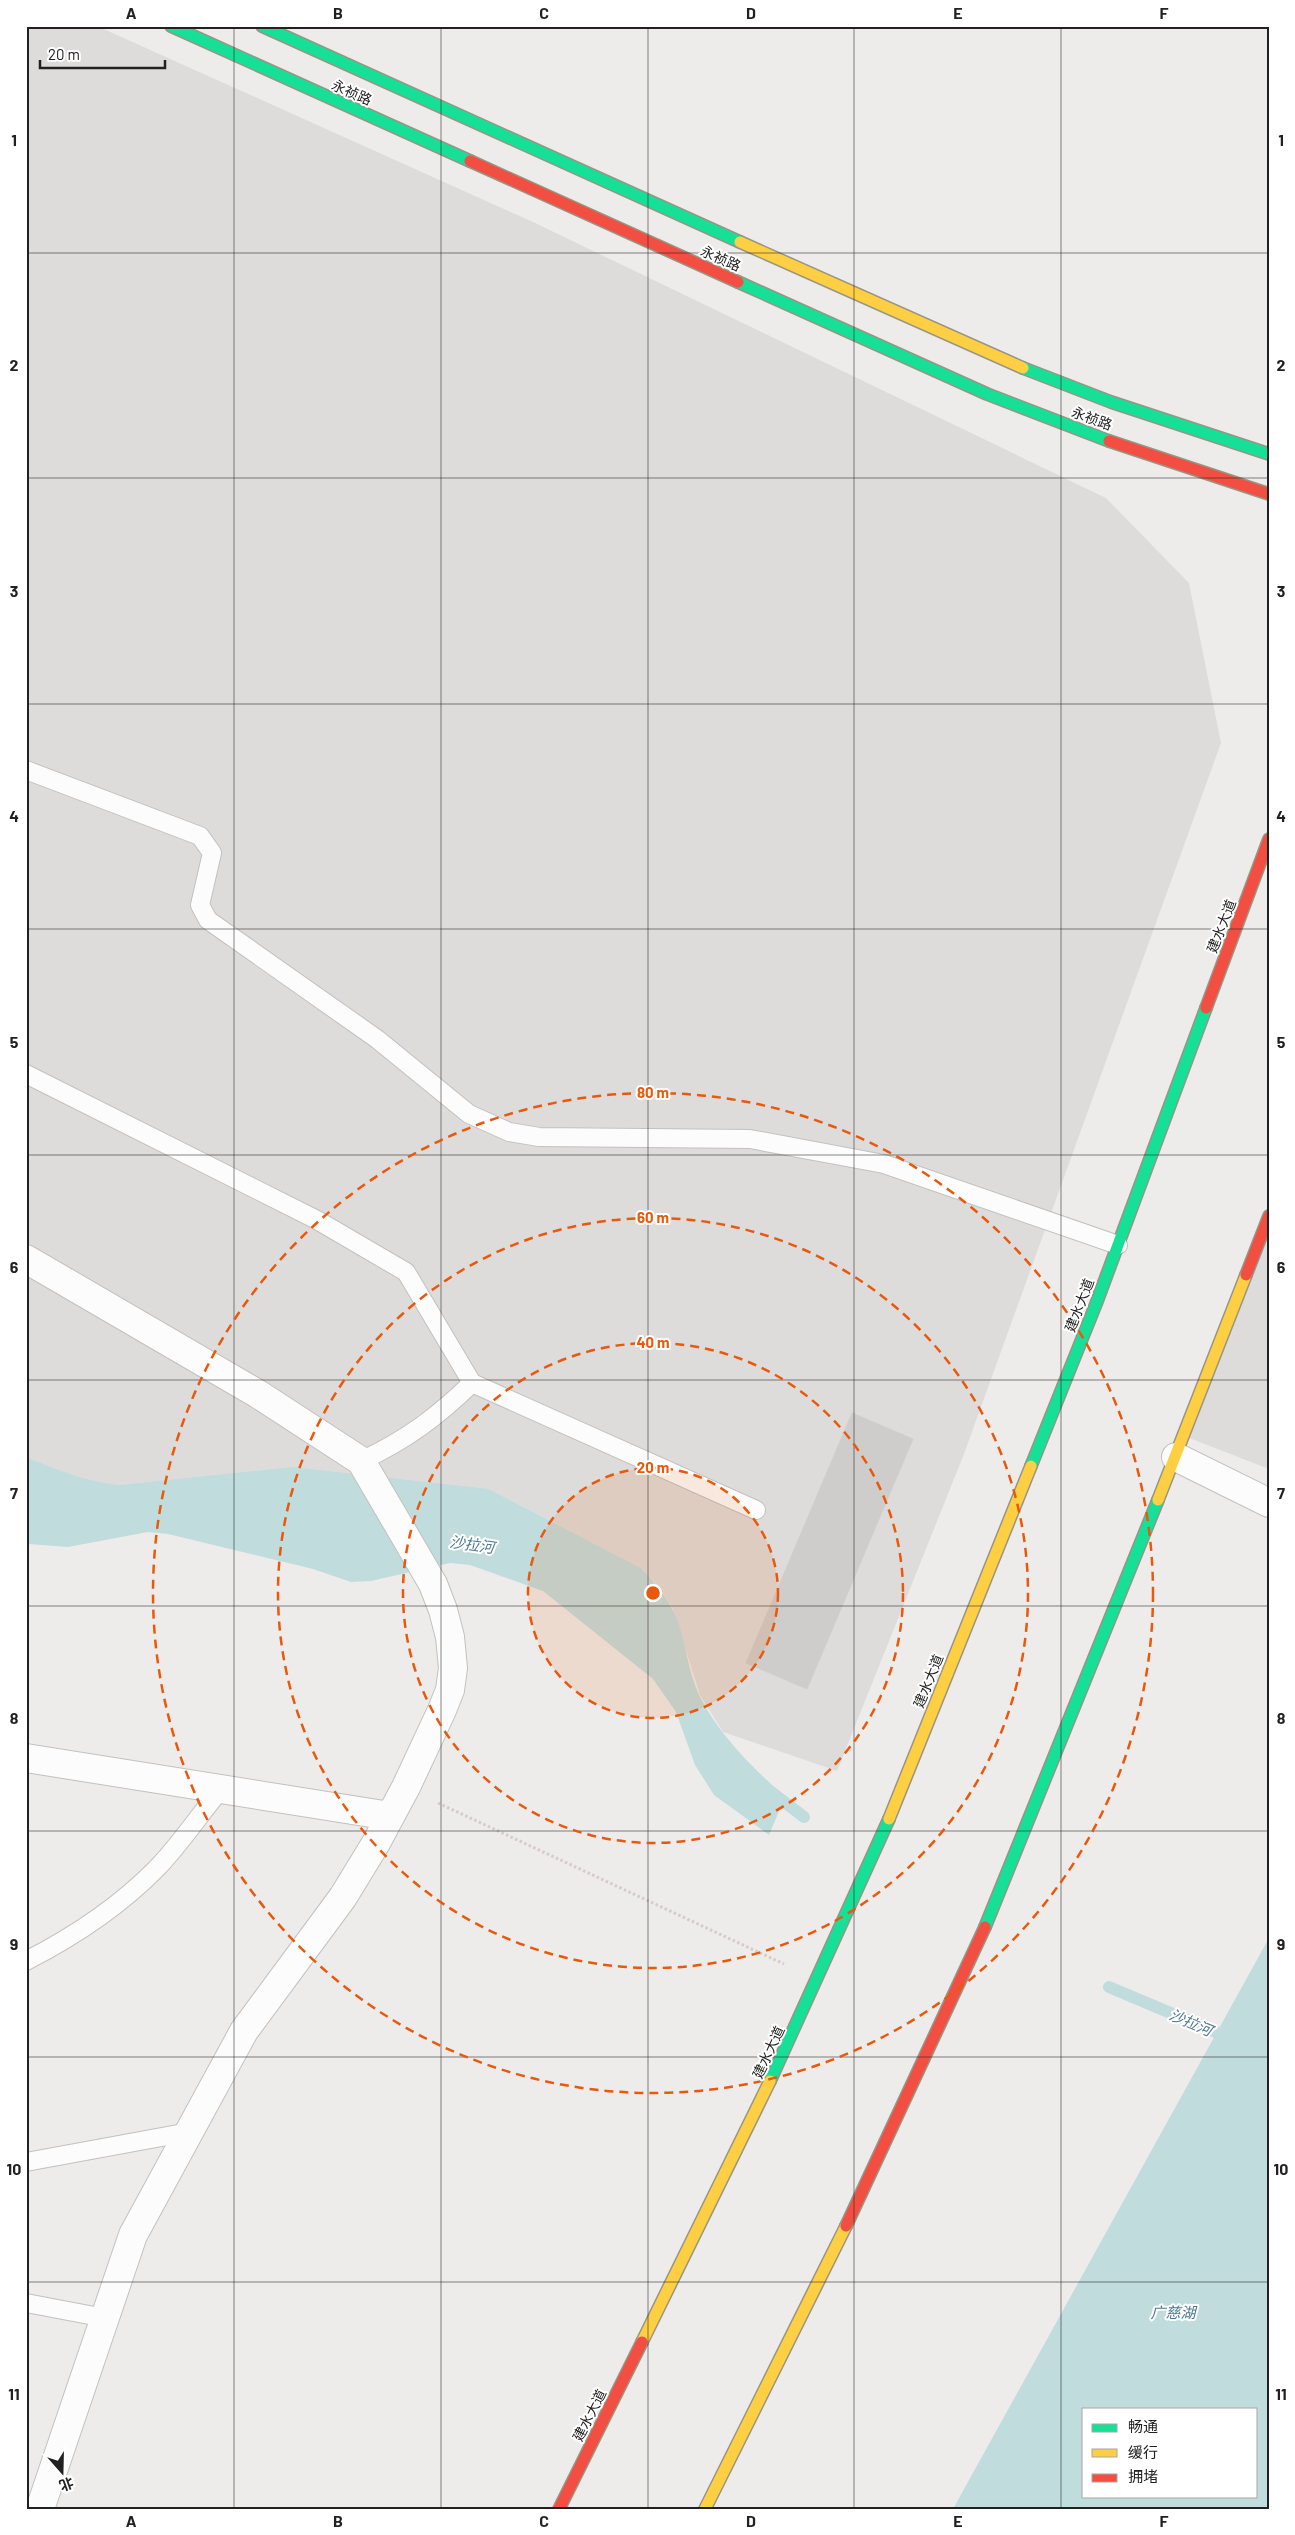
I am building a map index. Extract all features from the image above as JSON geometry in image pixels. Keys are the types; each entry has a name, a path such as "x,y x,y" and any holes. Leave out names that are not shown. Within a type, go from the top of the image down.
{"main road":[{"name":"永祯路","path":"171,26 987,394 1098,437 1269,494"},
{"name":"永祯路","path":"262,26 1002,360 1111,402 1269,454"},
{"name":"建水大道","path":"559,2509 744,2138 875,1853 1118,1245 1269,840"},
{"path":"705,2509 862,2194 996,1904 1176,1457 1269,1216"}],"street":[{"path":"26,1259 258,1394 361,1461 433,1584 443,1610 450,1638 453,1668 450,1690 445,1703 406,1788 343,1896 244,2032 133,2235 40,2509"},
{"path":"1176,1457 1269,1503"},
{"path":"26,1758 390,1816"}],"lane":[{"path":"26,770 200,836 212,853 200,905 208,920 377,1039 469,1114 489,1125 509,1132 539,1137 750,1139 884,1164 1118,1245"},
{"path":"26,1074 317,1220 406,1272 472,1383 756,1510"},
{"path":"361,1461 405,1439 440,1413 472,1383"},
{"path":"26,1961 75,1932 118,1902 158,1867 221,1789"},
{"path":"26,2162 189,2132"},
{"path":"26,2303 105,2318"}],"path":[{"path":"406,1788 818,1980"}],"shaded area":[{"path":"26,26 97,26 533,222 1106,498 1189,583 1221,743 964,1454 837,1771 723,1732 700,1695 673,1609 659,1587 641,1568 489,1489 120,1485 96,1483 73,1477 26,1457"},
{"path":"1269,1206 1269,1469 1184,1436"}],"water":[{"path":"26,1457 84,1478 120,1485 292,1467 489,1489 641,1568 659,1589 677,1619 693,1678 707,1710 737,1750 785,1797 769,1835 714,1795 695,1765 676,1712 653,1679 543,1591 470,1565 450,1563 371,1581 351,1582 313,1569 168,1534 148,1532 68,1547 28,1544"},
{"name":"广慈湖","path":"1269,1938 1269,2509 953,2509"}],"building":[{"path":"852,1413 913,1439 807,1689 746,1663"}],"waterway":[{"name":"沙拉河","path":"770,1791 804,1817"},
{"name":"沙拉河","path":"1109,1987 1218,2033 1232,2042"}],"traffic: fast":[{"path":"171,26 470,161"},
{"path":"262,26 740,242"},
{"path":"738,282 987,394 1109,441"},
{"path":"1023,368 1111,402 1269,454"},
{"path":"1031,1466 1096,1304 1206,1008"},
{"path":"985,1927 1158,1500"},
{"path":"770,2081 889,1819"}],"traffic: slow":[{"path":"740,242 1023,368"},
{"path":"1158,1500 1246,1275"},
{"path":"889,1819 1031,1466"},
{"path":"642,2342 770,2081"},
{"path":"705,2509 846,2226"}],"traffic: jam":[{"path":"470,161 738,282"},
{"path":"1109,441 1269,494"},
{"path":"1206,1008 1269,839"},
{"path":"1246,1275 1269,1216"},
{"path":"846,2226 985,1927"},
{"path":"559,2509 642,2342"}]}
